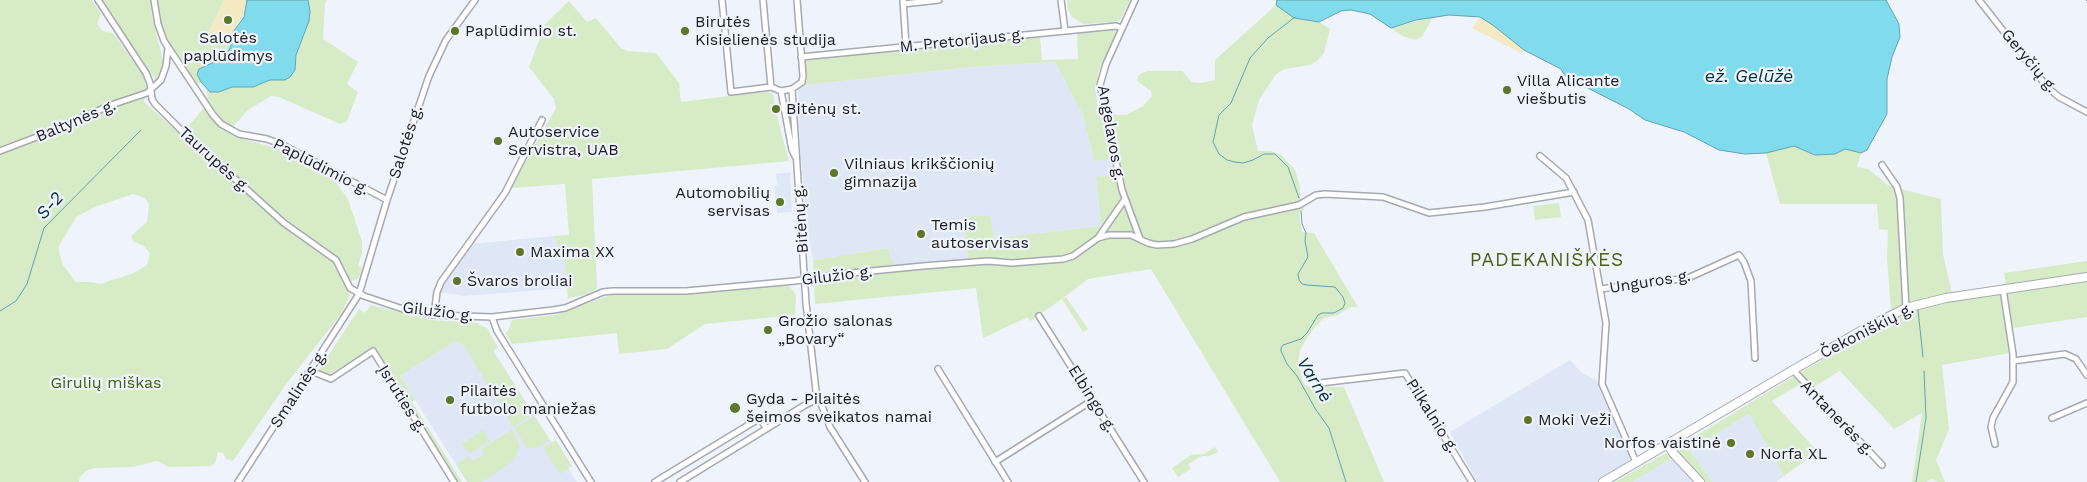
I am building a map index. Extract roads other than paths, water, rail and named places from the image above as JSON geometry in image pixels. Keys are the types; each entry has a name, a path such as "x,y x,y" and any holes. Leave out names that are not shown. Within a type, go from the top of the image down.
{"main road":[{"name":"Čekoniškių g.","path":"1603,482 1793,370 1906,308 1946,298 2087,277"},
{"path":"1667,444 1700,482"}],"street":[{"name":"Taurupės g.","path":"98,0 146,73 152,99 167,117 284,223 336,260 347,285 360,294"},
{"name":"Paplūdimio g.","path":"154,0 158,24 168,48 221,124 239,134 283,144 387,200"},
{"name":"Salotės g.","path":"360,294 387,200 422,93 438,53 456,24 475,0"},
{"path":"722,0 731,92 771,87 781,91 792,89 803,80 797,0"},
{"path":"763,0 771,87"},
{"path":"906,46 903,2 939,0"},
{"path":"1061,0 1065,31"},
{"name":"Angelavos g.","path":"1135,0 1106,64 1100,85 1125,199 1140,240"},
{"name":"Geryčių g.","path":"1979,0 2048,88 2059,97 2087,112"},
{"name":"M. Pretorijaus g.","path":"802,57 1116,26 1122,28"},
{"path":"151,90 161,80 166,66 168,48"},
{"name":"Bitėnų g.","path":"792,89 805,280 816,392 830,427 865,482"},
{"name":"Baltynės g.","path":"0,150 42,135 92,112 142,95 151,90"},
{"name":"Bitėnų g.","path":"781,91 792,150 796,158"},
{"path":"434,315 437,292 441,282 505,192 542,120"},
{"path":"1540,156 1566,178 1588,220 1606,332 1601,376 1608,400 1636,462"},
{"path":"1882,165 1897,187 1900,198 1906,308"},
{"name":"Gilužio g.","path":"360,294 403,309 434,315 492,317 565,308 603,292 613,290 686,291 947,264 988,261 1012,263 1063,259 1084,250 1098,238 1108,235 1131,235 1140,240 1158,245 1174,244 1192,239 1244,217 1305,202 1325,194 1376,196 1423,212 1439,213 1574,192"},
{"path":"1098,238 1125,199"},
{"name":"Unguros g.","path":"1600,289 1688,278 1739,254 1751,281 1755,358"},
{"path":"1995,444 1992,427 1993,418 2013,382 2013,361 2004,289"},
{"name":"Smalinės g.","path":"238,482 360,294"},
{"name":"Elbingo g.","path":"1039,316 1144,482"},
{"path":"492,317 497,332 591,482"},
{"name":"Įsruties g.","path":"311,371 331,379 373,352 454,482"},
{"path":"2013,361 2065,354 2076,359 2087,374"},
{"path":"938,369 1008,482"},
{"name":"Antanerės g.","path":"1793,370 1882,465"},
{"name":"Pilkalnio g.","path":"1320,382 1405,373 1472,482"},
{"path":"680,482 766,428 818,399"},
{"path":"995,462 1093,400"},
{"path":"2052,418 2087,402"},
{"path":"655,482 760,418 766,428"},
{"path":"712,448 718,458"},
{"path":"690,461 697,472"}],"water":[{"path":"247,0 308,0 309,21 296,55 295,70 285,80 270,80 253,87 232,87 219,92 210,92 197,74 199,69 225,57 231,46 233,32 244,17"},
{"name":"ež. Gelūžė","path":"1277,0 1886,0 1899,24 1900,37 1892,57 1887,79 1887,114 1867,150 1861,153 1845,149 1835,154 1815,155 1794,146 1766,153 1745,154 1719,150 1684,132 1645,120 1629,109 1565,76 1561,69 1524,50 1480,17 1449,15 1416,20 1391,28 1370,14 1351,10 1341,11 1319,22 1294,18 1276,5"}],"waterway":[{"name":"Varnė","path":"1295,17 1268,38 1250,58 1231,103 1219,115 1213,142 1219,154 1227,160 1235,162 1243,163 1264,154 1275,154 1288,167 1299,198"},
{"name":"S-2","path":"0,311 16,301 27,284 44,228 141,130"},
{"name":"Varnė","path":"1301,211 1302,224 1306,233 1305,241 1308,257 1298,274 1299,280 1302,284 1307,285 1335,287 1345,303 1343,308 1334,313 1318,315 1301,339 1283,345 1281,351 1287,364 1297,376 1316,410 1329,428 1346,482"},
{"path":"1918,310 1923,357"},
{"path":"1916,482 1926,418 1924,371"}],"place":[{"name":"Salotės paplūdimys","path":"228,20"},
{"name":"Paplūdimio st.","path":"455,31"},
{"name":"Birutės Kisielienės studija","path":"685,31"},
{"name":"Villa Alicante viešbutis","path":"1507,90"},
{"name":"Bitėnų st.","path":"776,109"},
{"name":"Autoservice Servistra, UAB","path":"498,141"},
{"name":"Vilniaus krikščionių gimnazija","path":"834,173"},
{"name":"Automobilių servisas","path":"780,202"},
{"name":"Temis autoservisas","path":"921,234"},
{"name":"Maxima XX","path":"520,252"},
{"name":"Švaros broliai","path":"457,281"},
{"name":"Grožio salonas „Bovary“","path":"768,330"},
{"name":"Pilaitės futbolo maniežas","path":"450,400"},
{"name":"Gyda - Pilaitės šeimos sveikatos namai","path":"735,408"},
{"name":"Moki Veži","path":"1528,420"},
{"name":"Norfos vaistinė","path":"1731,443"},
{"name":"Norfa XL","path":"1750,454"}],"district":[{"name":"PADEKANIŠKĖS","path":"1547,260"}],"park label":[{"name":"Girulių miškas","path":"106,383"}]}
